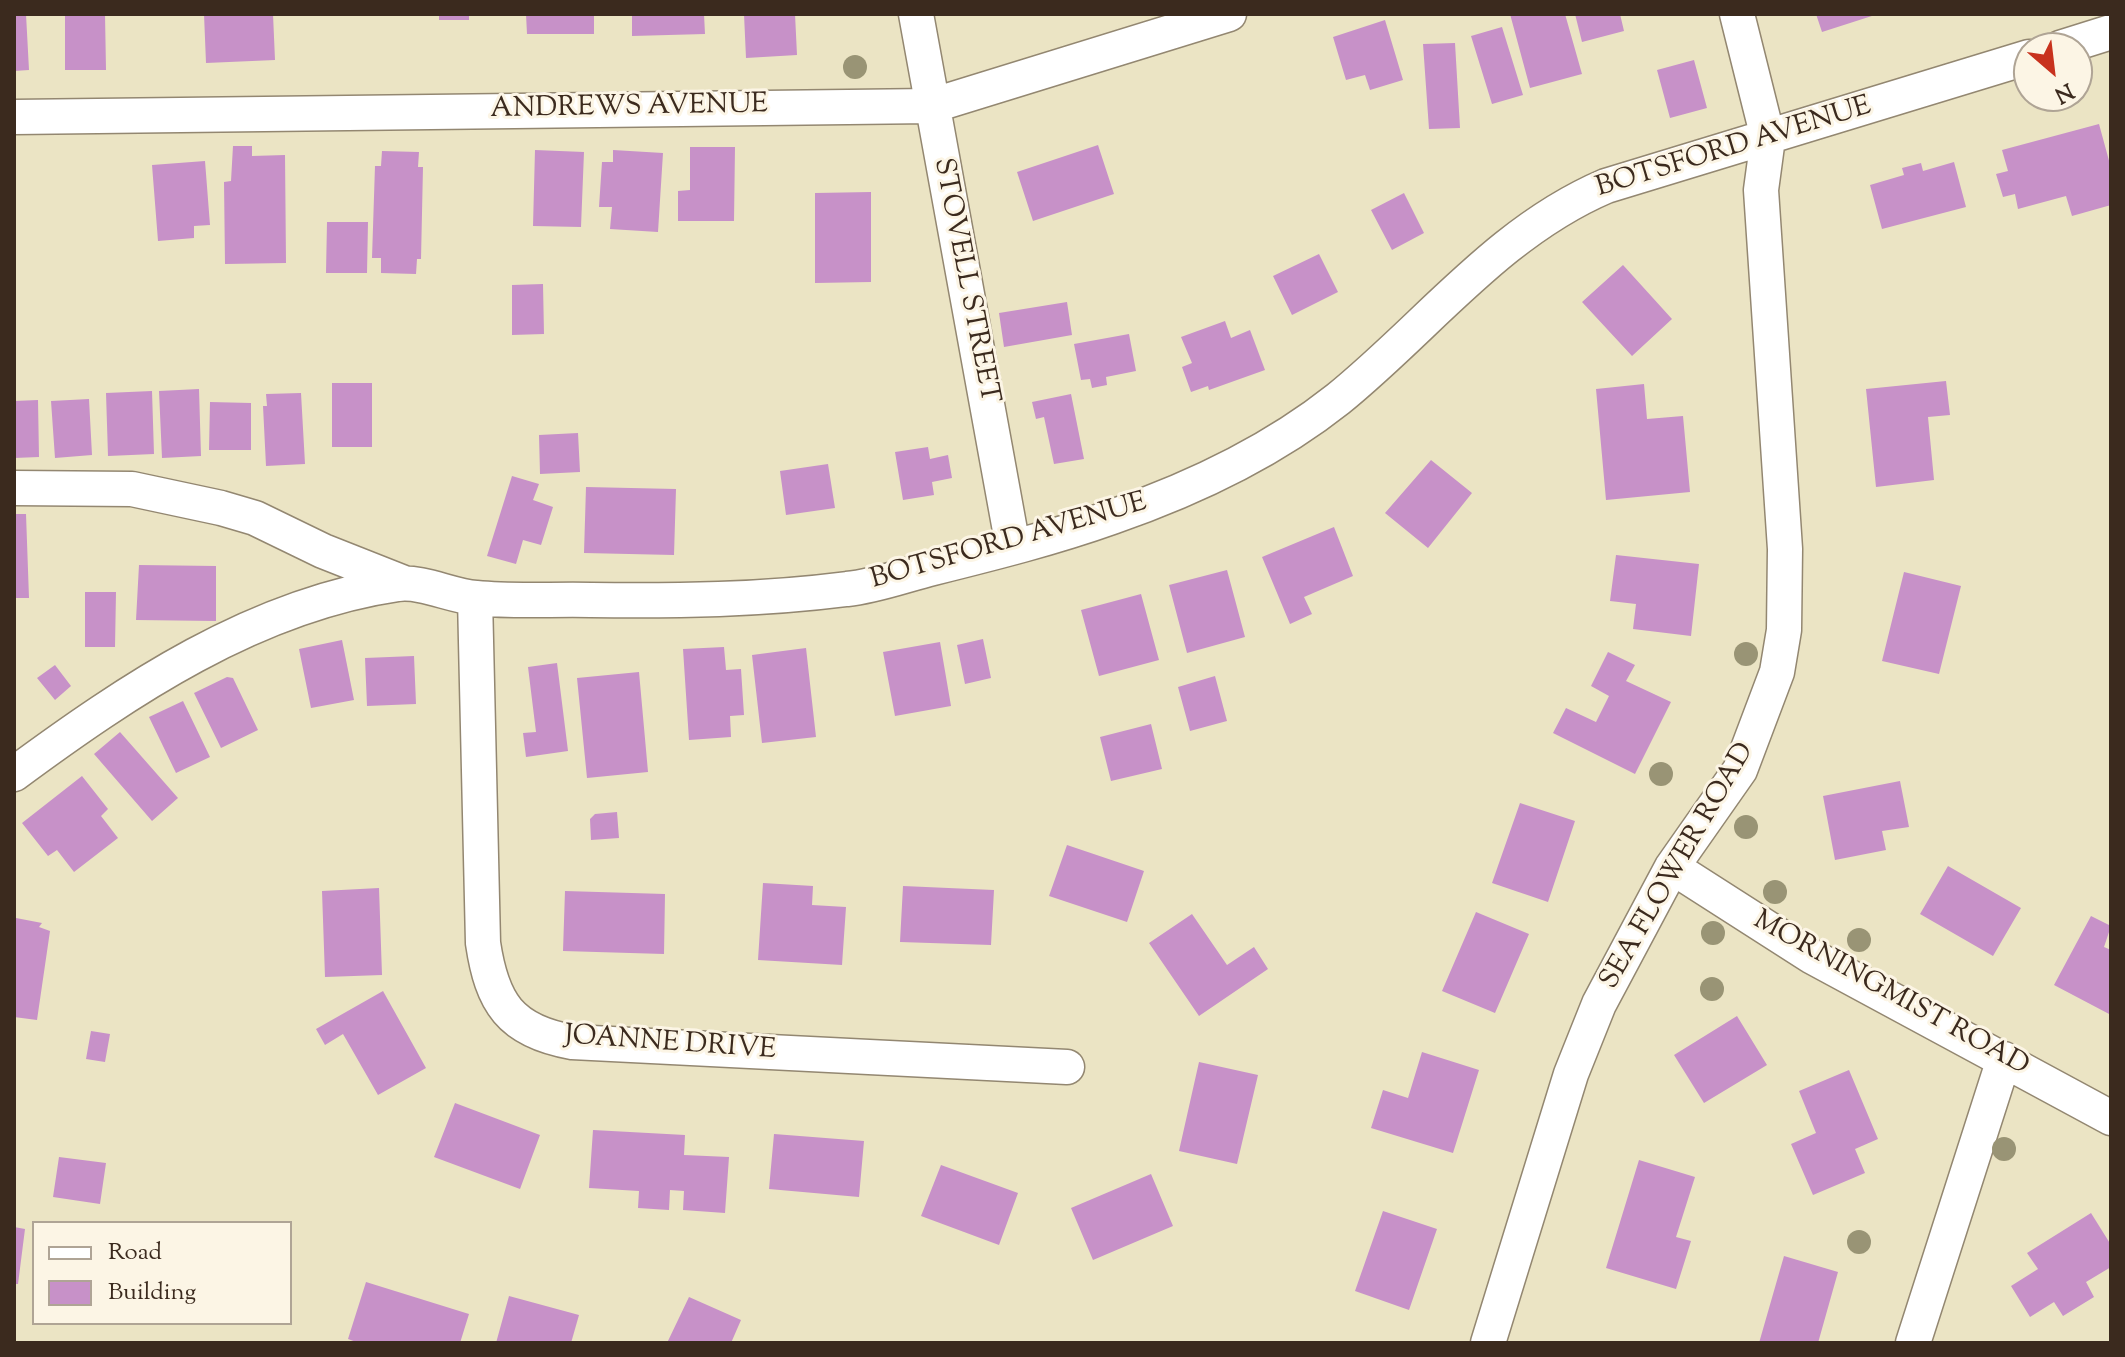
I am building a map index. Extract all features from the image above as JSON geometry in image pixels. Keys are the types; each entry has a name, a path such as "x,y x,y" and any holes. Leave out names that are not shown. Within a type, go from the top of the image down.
{"street":[{"name":"STOVELL STREET","path":"916,14 1013,547"},
{"name":"ANDREWS AVENUE","path":"14,117 931,106 1229,14"},
{"path":"1737,14 1768,138"},
{"name":"BOTSFORD AVENUE","path":"14,774 73,731 171,669 234,636 324,601 404,583 475,598 726,602 853,589 1112,517 1224,473 1284,439 1385,359 1512,240 1575,199 1606,186 2013,62"},
{"name":"SEA FLOWER ROAD","path":"1488,1343 1571,1074 1632,936 1672,867 1740,770 1768,701 1784,630 1785,549 1761,190 1768,138"},
{"path":"14,488 132,489 221,508 255,518 323,551 404,583"},
{"name":"JOANNE DRIVE","path":"475,598 483,943 494,993 518,1021 532,1031 572,1042 1067,1067"},
{"name":"MORNINGMIST ROAD","path":"1672,867 1811,956 2111,1118"},
{"path":"1913,1343 2004,1059"}],"building":[{"path":"14,14 26,14 29,70 14,71"},
{"path":"65,14 105,14 106,70 65,70"},
{"path":"204,14 273,14 275,60 206,63"},
{"path":"439,14 469,14 469,20 439,20"},
{"path":"526,14 594,14 594,34 527,34"},
{"path":"632,14 704,14 705,34 632,36"},
{"path":"744,14 795,14 797,55 746,58"},
{"path":"1510,14 1565,14 1582,74 1530,88"},
{"path":"1575,14 1620,14 1624,31 1582,42"},
{"path":"1816,14 1875,14 1875,15 1822,32"},
{"path":"1385,20 1403,80 1370,90 1365,75 1346,80 1333,37"},
{"path":"1502,27 1523,95 1492,104 1471,36"},
{"path":"1455,43 1460,128 1429,129 1423,44"},
{"path":"1694,60 1707,108 1670,118 1657,70"},
{"path":"2099,124 2111,168 2111,205 2072,216 2066,196 2018,209 2015,194 2003,197 1996,174 2008,171 2002,150"},
{"path":"1098,145 1114,194 1033,221 1017,172"},
{"path":"233,146 252,146 252,156 285,155 286,263 225,264 224,182 231,181"},
{"path":"690,147 735,147 734,221 678,221 678,191 690,190"},
{"path":"535,150 584,152 581,227 533,226"},
{"path":"613,150 663,153 658,232 610,229 612,207 599,207 602,162 613,162"},
{"path":"382,151 419,152 418,167 423,167 421,259 417,259 416,274 381,273 381,258 372,258 375,166 381,166"},
{"path":"205,161 210,225 194,226 194,238 158,241 152,165"},
{"path":"1954,162 1966,207 1882,229 1870,185 1904,175 1902,168 1921,163 1923,171"},
{"path":"871,192 871,282 815,283 815,193"},
{"path":"1404,193 1424,233 1392,250 1371,210"},
{"path":"327,222 368,222 367,273 326,273"},
{"path":"1319,254 1338,292 1292,315 1273,276"},
{"path":"1623,265 1672,319 1632,356 1582,302"},
{"path":"543,284 544,334 512,335 512,285"},
{"path":"1067,302 1072,335 1004,347 999,313"},
{"path":"1225,321 1231,338 1250,330 1265,370 1209,390 1208,386 1191,392 1182,367 1192,363 1181,337"},
{"path":"1129,334 1136,371 1106,377 1107,385 1092,388 1090,379 1081,380 1074,344"},
{"path":"1946,381 1950,415 1928,417 1934,480 1876,487 1866,389"},
{"path":"332,383 372,383 372,447 332,447"},
{"path":"1644,384 1647,419 1683,416 1690,492 1606,500 1596,389"},
{"path":"199,389 201,456 162,458 159,391"},
{"path":"152,391 154,454 108,456 106,393"},
{"path":"301,393 305,464 266,466 263,406 267,406 266,394"},
{"path":"1071,394 1084,459 1054,464 1044,417 1036,419 1032,402"},
{"path":"89,399 92,455 55,458 51,401"},
{"path":"38,400 39,457 14,458 14,401"},
{"path":"210,402 251,403 251,450 209,450"},
{"path":"578,433 580,472 540,474 539,435"},
{"path":"928,447 930,459 948,455 952,478 932,482 934,495 903,500 895,452"},
{"path":"1431,460 1472,493 1428,548 1385,513"},
{"path":"828,464 835,508 786,515 780,471"},
{"path":"512,476 539,484 533,500 553,507 541,545 523,540 516,564 487,556"},
{"path":"586,487 676,489 674,555 584,553"},
{"path":"14,514 26,514 29,598 14,598"},
{"path":"1334,527 1353,576 1304,597 1312,614 1290,624 1262,557"},
{"path":"1616,555 1699,564 1691,636 1633,629 1636,604 1610,601"},
{"path":"139,565 216,566 216,621 136,620"},
{"path":"1227,570 1245,637 1187,653 1169,585"},
{"path":"1904,572 1961,586 1939,674 1882,661"},
{"path":"85,592 116,592 115,647 85,647"},
{"path":"1141,594 1159,660 1099,676 1081,610"},
{"path":"983,639 991,678 965,684 957,645"},
{"path":"342,640 354,700 311,708 299,649"},
{"path":"940,642 951,706 895,716 883,652"},
{"path":"724,647 726,670 741,669 744,715 730,716 731,737 689,740 683,649"},
{"path":"806,648 816,737 762,743 752,655"},
{"path":"1608,652 1635,665 1626,681 1671,702 1635,774 1553,733 1566,708 1596,722 1609,696 1591,686"},
{"path":"414,656 416,704 367,706 365,658"},
{"path":"557,663 568,751 526,757 523,733 536,732 528,667"},
{"path":"55,665 71,686 55,700 37,678"},
{"path":"639,672 648,772 587,778 577,678"},
{"path":"1215,676 1227,721 1190,731 1178,687"},
{"path":"227,677 233,678 258,730 221,748 194,693"},
{"path":"183,701 210,757 176,773 149,717"},
{"path":"1151,724 1162,769 1111,781 1100,737"},
{"path":"120,732 178,798 152,821 94,754"},
{"path":"82,776 108,809 101,816 118,838 74,872 57,850 48,856 22,823"},
{"path":"1900,781 1909,827 1882,831 1886,850 1835,860 1823,796"},
{"path":"1520,803 1575,821 1548,902 1492,883"},
{"path":"617,812 619,838 591,840 590,819 595,814"},
{"path":"1067,845 1144,871 1127,922 1049,896"},
{"path":"1948,866 2021,908 1993,956 1920,914"},
{"path":"763,883 813,886 812,905 846,907 842,965 758,960"},
{"path":"903,886 994,890 991,945 900,942"},
{"path":"379,888 382,975 325,977 322,891"},
{"path":"565,891 665,894 664,954 563,951"},
{"path":"1476,912 1529,934 1495,1013 1442,991"},
{"path":"1192,914 1227,965 1254,947 1268,969 1199,1016 1149,943"},
{"path":"2091,916 2111,926 2104,947 2111,950 2111,1015 2054,985"},
{"path":"16,918 42,923 39,927 50,931 37,1020 14,1017"},
{"path":"383,991 426,1068 378,1095 343,1034 325,1045 316,1029"},
{"path":"1737,1016 1767,1065 1704,1103 1674,1055"},
{"path":"91,1031 110,1034 105,1062 86,1059"},
{"path":"1422,1052 1479,1070 1453,1153 1371,1128 1383,1090 1408,1098"},
{"path":"1199,1062 1258,1075 1237,1164 1179,1151"},
{"path":"1849,1070 1878,1139 1855,1149 1865,1173 1813,1195 1791,1144 1816,1133 1799,1091"},
{"path":"455,1103 540,1135 520,1189 434,1157"},
{"path":"593,1130 685,1135 684,1155 729,1157 725,1213 683,1210 684,1191 670,1190 669,1210 638,1208 639,1191 589,1188"},
{"path":"774,1134 864,1141 859,1197 769,1189"},
{"path":"59,1157 106,1163 100,1204 53,1197"},
{"path":"1639,1160 1695,1177 1676,1237 1691,1241 1676,1289 1606,1268"},
{"path":"941,1165 1018,1193 999,1245 921,1216"},
{"path":"1151,1174 1173,1226 1093,1260 1071,1208"},
{"path":"1383,1211 1437,1229 1409,1310 1355,1291"},
{"path":"2091,1213 2111,1245 2111,1267 2086,1282 2094,1297 2063,1316 2054,1302 2030,1317 2011,1286 2038,1269 2027,1253"},
{"path":"14,1227 25,1229 18,1284 14,1284"},
{"path":"1784,1256 1838,1272 1818,1343 1759,1343"},
{"path":"366,1282 469,1314 460,1343 359,1343 348,1339"},
{"path":"509,1296 579,1315 571,1343 496,1343"},
{"path":"689,1297 741,1320 731,1343 667,1343"}]}
